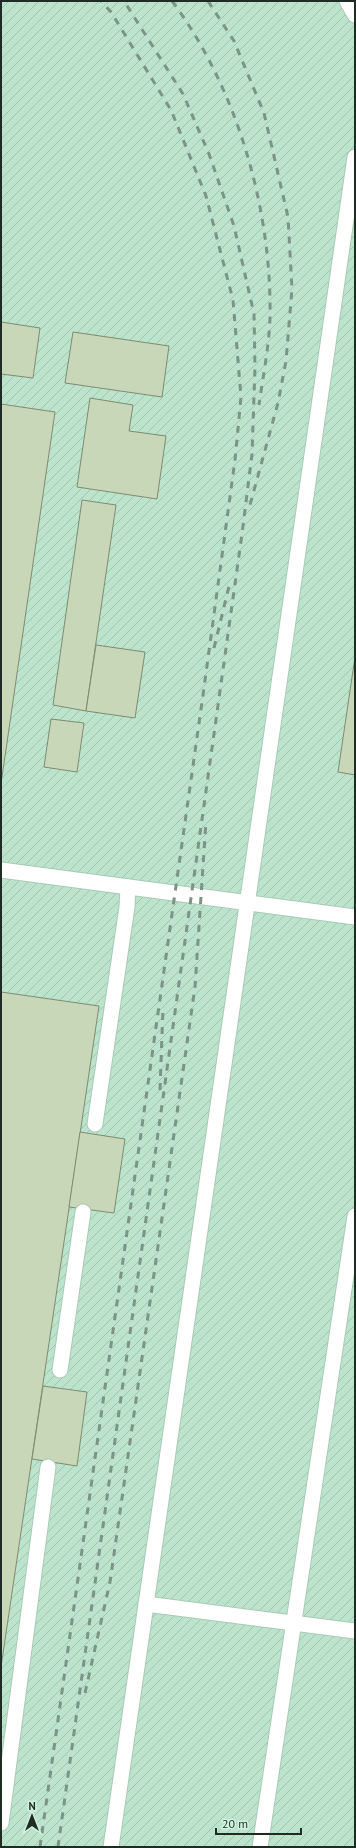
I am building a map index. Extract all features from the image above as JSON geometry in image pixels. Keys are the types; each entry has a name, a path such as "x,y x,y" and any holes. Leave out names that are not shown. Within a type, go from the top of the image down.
{"lane":[{"path":"347,1 355,15"},
{"path":"111,1847 355,157"},
{"path":"1,870 355,917"},
{"path":"95,1124 127,907 128,887"},
{"path":"60,1370 83,1212"},
{"path":"260,1847 355,1216"},
{"path":"1,1823 48,1467"},
{"path":"146,1604 355,1631"}],"shaded area":[{"path":"1,1 355,1 355,1847 1,1847"}],"building":[{"path":"1,322 40,328 33,378 1,374"},
{"path":"73,332 169,346 162,397 65,383"},
{"path":"90,398 133,405 129,431 166,436 157,499 77,487"},
{"path":"1,404 55,412 1,784"},
{"path":"82,500 116,505 86,711 53,705"},
{"path":"96,645 145,652 135,718 86,711"},
{"path":"355,657 355,775 338,772"},
{"path":"51,719 84,723 77,772 44,767"},
{"path":"1,992 99,1006 1,1667"},
{"path":"80,1132 125,1139 114,1213 69,1207"},
{"path":"43,1386 87,1392 77,1466 32,1459"}],"railway":[{"path":"40,1847 203,695 235,460 241,397 233,300 206,196 171,110 111,12 101,1"},
{"path":"58,1847 252,454 255,367 254,314 234,226 209,154 183,94 124,1"},
{"path":"172,1 195,35 215,72 232,111 246,151 257,193 265,235 269,277 270,318 259,405"},
{"path":"208,1 234,41 264,113 288,217 292,289 286,361 278,403 250,505"},
{"path":"214,648 230,582"},
{"path":"85,1693 110,1582 195,987 206,821"},
{"path":"160,1090 163,1008"}]}
